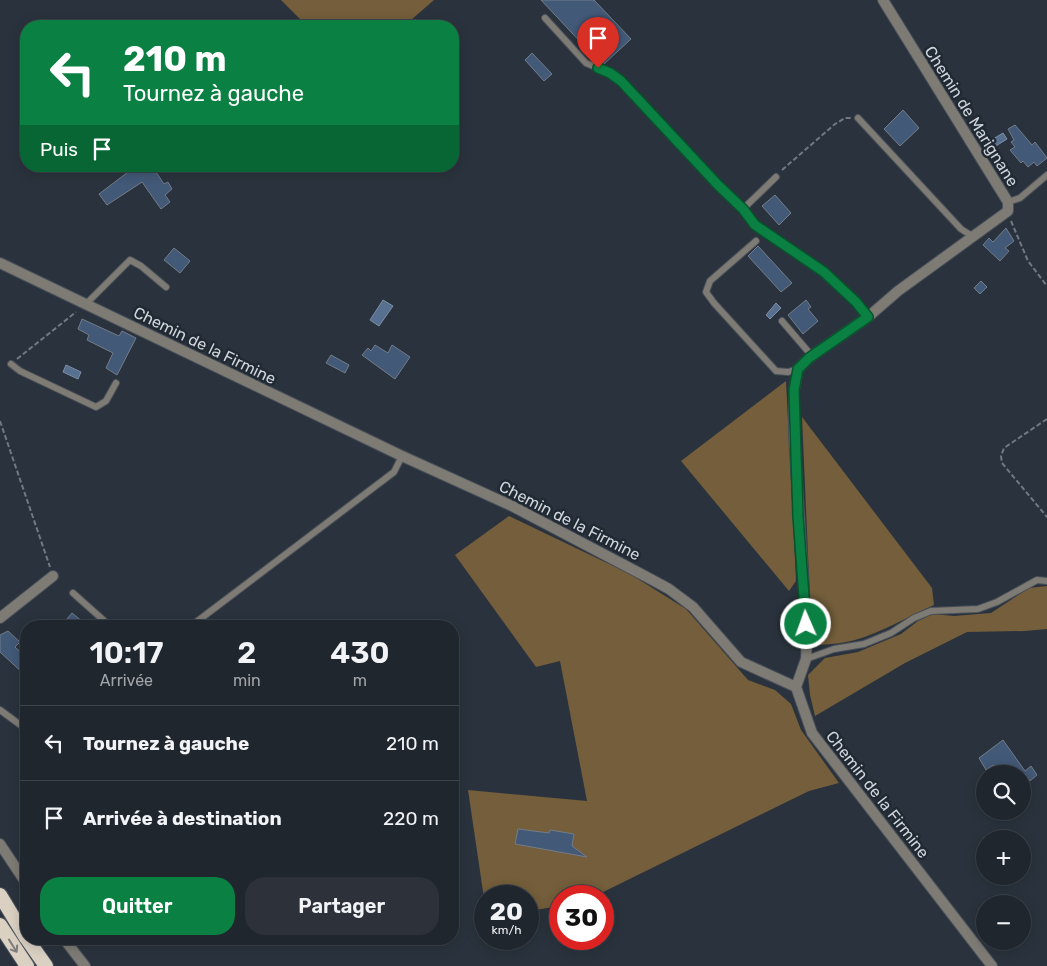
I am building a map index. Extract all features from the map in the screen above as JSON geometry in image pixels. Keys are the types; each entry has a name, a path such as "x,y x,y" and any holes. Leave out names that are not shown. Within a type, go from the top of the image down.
{"highway":[{"path":"0,895 20,928"},
{"path":"0,925 27,966"},
{"path":"31,945 46,966"}],"street":[{"name":"Chemin de Marignane","path":"798,369 812,356 868,317 898,291 1008,207 883,0"},
{"name":"Chemin de la Firmine","path":"0,263 402,456 512,506 669,589 693,607 741,662 796,687 812,733 992,966"},
{"path":"796,687 806,659 807,638 794,435 794,390 798,369"},
{"path":"0,618 53,576"},
{"path":"0,844 20,874"},
{"path":"69,945 85,966"}],"lane":[{"path":"545,18 586,63 610,73 621,81 718,185 743,209 755,225 824,272 856,302 868,317"},
{"path":"858,118 961,229 972,236"},
{"path":"1008,207 1047,175"},
{"path":"743,209 776,177"},
{"path":"756,241 710,281 706,292 714,304 776,371 788,372 798,369"},
{"path":"86,304 130,260 141,266 166,287"},
{"path":"782,321 812,356"},
{"path":"11,364 20,371 96,408 106,401 116,383"},
{"path":"199,620 394,472 402,456"},
{"path":"806,659 834,649 864,644 891,633 914,618 931,611 978,609 997,602 1037,580 1047,581"},
{"path":"73,593 103,620"},
{"path":"0,710 20,725"}],"path":[{"path":"776,177 784,167 835,124 845,118 858,118"},
{"path":"1008,207 1023,251 1047,286"},
{"path":"11,364 86,304"},
{"path":"1047,418 1004,448 1001,456 1002,463 1047,517"},
{"path":"0,421 53,576"}],"shaded area":[{"path":"281,0 434,0 411,20 301,20"},
{"path":"786,381 796,581 789,591 681,461"},
{"path":"802,417 932,588 934,605 865,637 845,642 812,646"},
{"path":"509,516 630,574 686,609 748,680 775,690 791,704 801,730 839,783 809,791 614,887 614,885 549,885 549,908 539,909 539,885 482,885 468,790 587,801 560,661 536,667 455,555"},
{"path":"1047,586 1047,629 967,632 905,663 815,716 808,675 825,658 858,652 901,634 918,621 932,614 954,616 991,613 1029,588"}],"water":[{"path":"1003,133 1007,139 991,149 988,142"},
{"path":"383,300 393,306 379,326 370,320"},
{"path":"776,303 781,308 770,319 766,315"},
{"path":"66,365 81,372 78,379 63,372"}],"building":[{"path":"541,0 594,0 631,39 603,65"},
{"path":"532,53 552,74 544,81 525,60"},
{"path":"903,110 919,128 900,146 884,129"},
{"path":"1015,125 1032,145 1035,142 1047,158 1037,166 1034,162 1028,167 1023,161 1021,163 1010,150 1015,147 1011,142 1014,140 1008,129"},
{"path":"128,172 156,172 164,184 168,182 172,189 165,195 170,202 161,209 142,182 107,205 99,194"},
{"path":"775,195 791,213 779,225 762,206"},
{"path":"1006,228 1014,241 1005,248 1009,251 1000,261 983,245 989,238 993,242"},
{"path":"758,246 792,283 781,292 748,256"},
{"path":"174,248 190,261 180,273 164,260"},
{"path":"981,281 987,287 980,294 974,288"},
{"path":"806,300 811,307 808,309 818,321 803,334 788,315"},
{"path":"82,319 119,336 122,331 136,338 117,375 106,368 113,353 87,340 89,335 78,329"},
{"path":"375,345 388,353 392,345 410,357 395,379 362,355 368,348 371,351"},
{"path":"331,355 349,365 345,373 326,363"},
{"path":"72,613 81,620 66,620"},
{"path":"8,631 20,642 15,647 20,652 20,670 0,652 0,635"},
{"path":"1003,740 1021,765 983,765 979,758"},
{"path":"1031,766 1037,775 1031,780"},
{"path":"518,829 549,833 550,830 574,834 572,846 587,857 515,844"}],"route":[{"path":"598,68 610,73 621,81 718,185 743,209 755,225 824,272 856,302 868,317 809,358 798,369 794,390 794,435 806,624"}]}
